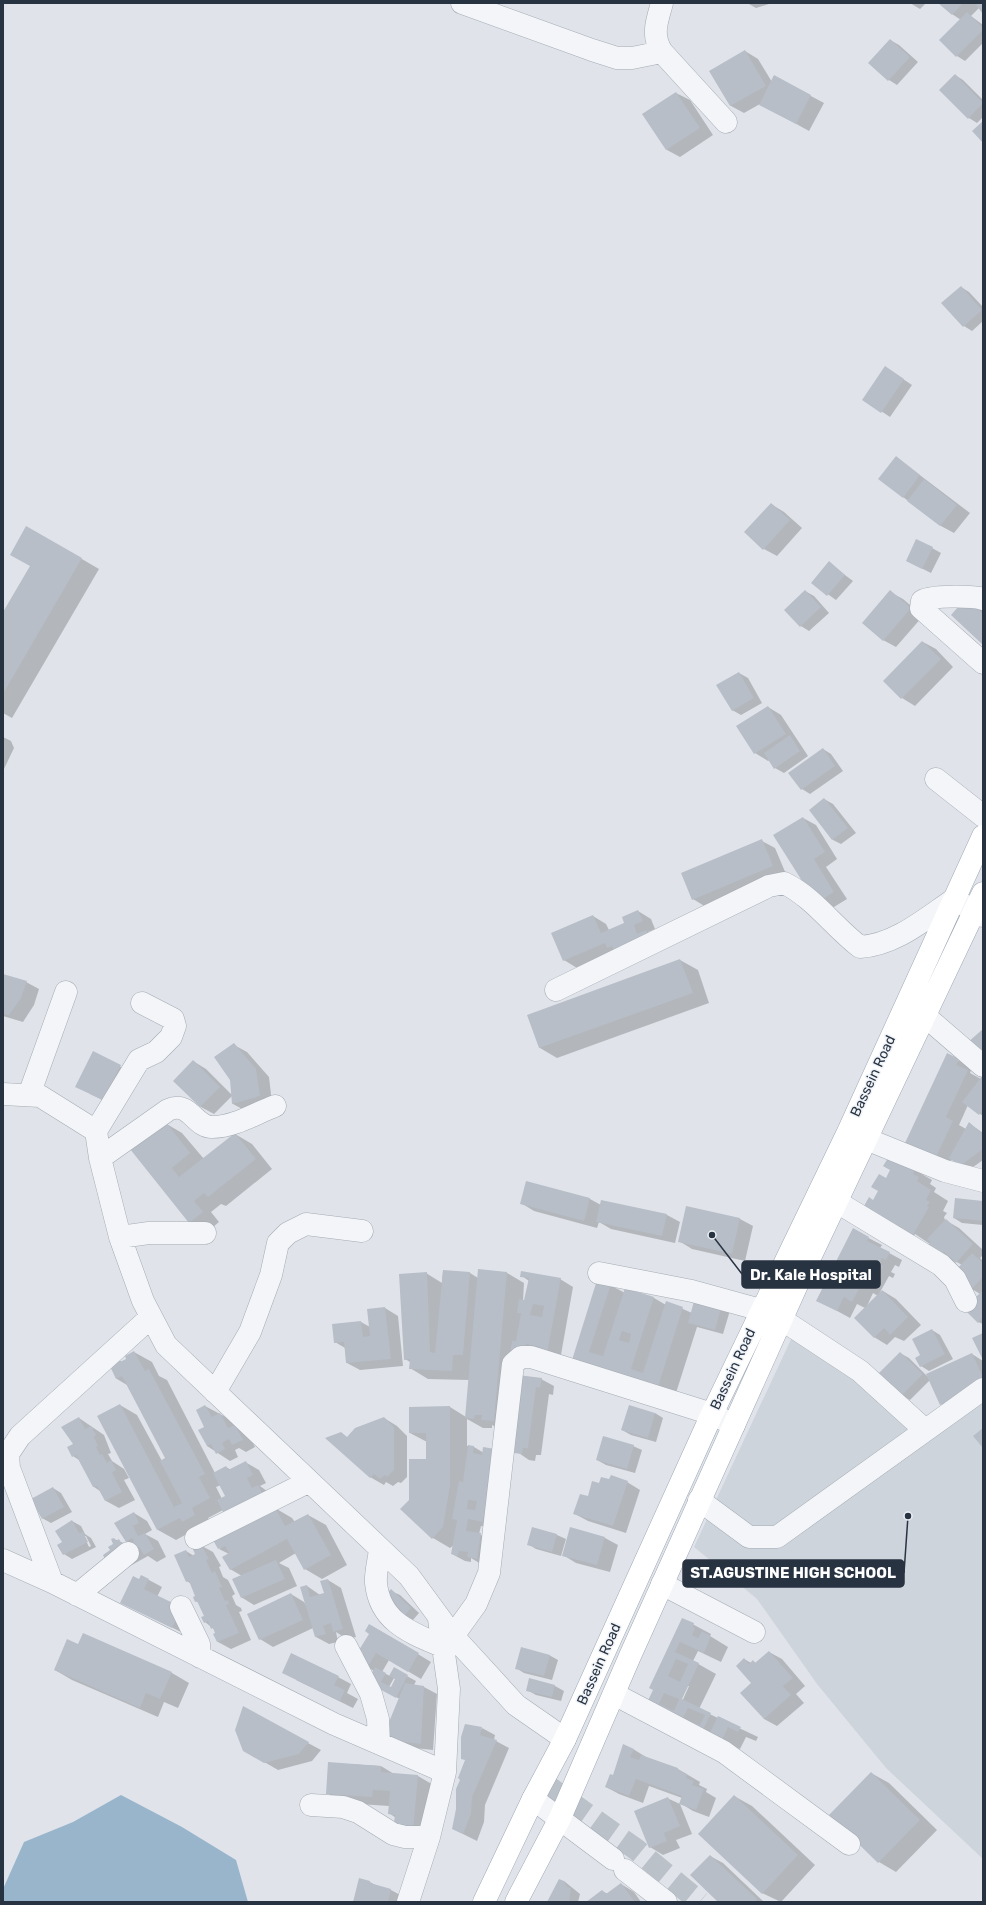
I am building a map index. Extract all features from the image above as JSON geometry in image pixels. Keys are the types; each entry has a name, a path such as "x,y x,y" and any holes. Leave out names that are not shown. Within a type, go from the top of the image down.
{"main road":[{"name":"Bassein Road","path":"516,1902 560,1818 699,1500 836,1202 857,1135 953,900 983,836"},
{"name":"Bassein Road","path":"484,1902 533,1799 565,1739 712,1414 761,1310 857,1135 925,1016 980,906"}],"street":[{"path":"462,3 617,58 632,58 662,52"},
{"path":"662,3 655,30 657,44 662,52 726,122"},
{"path":"983,600 967,596 954,598 933,597 922,601 921,608 983,663"},
{"path":"936,779 983,816"},
{"path":"556,990 769,886 784,883 797,889 844,934 860,947 875,946 912,928 953,900 980,906"},
{"path":"29,1095 66,992"},
{"path":"142,1003 173,1019 175,1026 171,1037 156,1052 139,1060 96,1131 100,1158 120,1237 143,1301 166,1345 308,1482 361,1529 409,1576 439,1616 448,1642 449,1689 445,1772 429,1837 408,1902"},
{"path":"925,1016 983,1066"},
{"path":"3,1094 40,1096 96,1131"},
{"path":"100,1158 174,1107 180,1107 186,1110 201,1122 212,1128 230,1124 275,1106"},
{"path":"857,1135 945,1171 983,1181"},
{"path":"836,1202 941,1265 955,1279 966,1301"},
{"path":"215,1392 250,1332 271,1275 278,1242 288,1234 306,1224 362,1231"},
{"path":"120,1237 149,1233 205,1233"},
{"path":"599,1272 692,1291 761,1310 782,1319 860,1371 924,1430"},
{"path":"52,1582 6,1466 8,1454 20,1436 151,1317"},
{"path":"448,1642 476,1604 489,1572 513,1364 521,1357 531,1357 712,1414 734,1425"},
{"path":"699,1500 749,1537 777,1537 983,1389"},
{"path":"196,1538 308,1482"},
{"path":"380,1549 376,1582 386,1613 399,1626 448,1642 516,1705 565,1739"},
{"path":"77,1595 128,1554"},
{"path":"3,1560 52,1582 334,1724 445,1772"},
{"path":"662,1584 754,1632"},
{"path":"181,1607 199,1644 200,1657"},
{"path":"346,1646 371,1694 378,1719 379,1743"},
{"path":"614,1694 724,1752 849,1844"},
{"path":"533,1799 560,1818 666,1902"},
{"path":"311,1805 343,1807 358,1812 393,1834 405,1837 429,1837"}],"shaded area":[{"path":"793,1335 937,1425 983,1394 983,1859 886,1768 817,1684 757,1599 694,1547"}],"water":[{"path":"121,1795 182,1827 236,1860 248,1902 3,1902 3,1889 24,1842 73,1822"}],"building":[{"path":"938,3 963,3 952,15"},
{"path":"983,3 983,14 976,5"},
{"path":"967,12 983,28 983,30 956,57 939,40"},
{"path":"890,39 910,57 888,81 868,63"},
{"path":"745,50 766,86 730,106 709,71"},
{"path":"955,74 983,103 968,119 939,90"},
{"path":"774,75 811,95 796,124 759,105"},
{"path":"676,92 700,128 666,150 642,114"},
{"path":"983,121 983,143 972,131"},
{"path":"961,286 982,310 963,327 941,303"},
{"path":"885,366 904,379 881,413 862,400"},
{"path":"896,456 920,475 903,498 878,479"},
{"path":"924,479 957,505 940,526 907,501"},
{"path":"771,503 790,520 763,550 744,532"},
{"path":"26,526 82,558 3,694 3,612 30,566 10,555"},
{"path":"916,539 933,547 922,569 906,561"},
{"path":"829,561 845,575 827,596 811,583"},
{"path":"805,590 821,607 800,627 784,610"},
{"path":"890,590 911,608 883,641 862,623"},
{"path":"966,598 983,614 983,645 951,615"},
{"path":"922,641 941,659 901,699 883,681"},
{"path":"739,672 754,698 732,711 716,685"},
{"path":"768,706 786,734 754,754 736,726"},
{"path":"790,735 800,751 774,769 764,753"},
{"path":"823,748 835,766 801,790 788,773"},
{"path":"824,798 848,828 832,840 809,810"},
{"path":"803,817 825,852 814,859 834,892 816,903 773,835"},
{"path":"762,839 773,866 692,900 681,873"},
{"path":"638,910 643,921 634,925 637,934 646,930 651,940 616,955 612,946 607,948 605,943 563,961 551,933 593,915 601,933 624,923 622,917"},
{"path":"680,959 693,993 539,1048 527,1015"},
{"path":"3,974 27,981 21,998 9,1015 3,1014"},
{"path":"983,1029 983,1059 967,1043"},
{"path":"234,1043 256,1069 260,1096 232,1104 230,1080 214,1057"},
{"path":"93,1051 121,1065 103,1100 75,1087"},
{"path":"947,1053 959,1059 956,1065 968,1070 946,1117 953,1121 936,1157 905,1143"},
{"path":"193,1060 220,1087 200,1107 173,1081"},
{"path":"983,1075 983,1109 979,1115 962,1102"},
{"path":"165,1121 190,1153 172,1168 179,1177 235,1133 256,1159 208,1197 204,1193 194,1201 203,1212 189,1223 130,1149"},
{"path":"969,1122 983,1135 983,1149 960,1166 949,1158"},
{"path":"890,1155 915,1169 913,1174 919,1177 917,1181 931,1190 926,1200 930,1202 927,1206 929,1207 913,1235 897,1225 893,1232 863,1208 869,1197 873,1200 878,1191 871,1187 879,1174 886,1178 890,1170 883,1166"},
{"path":"526,1181 590,1198 584,1221 520,1204"},
{"path":"955,1198 983,1201 983,1221 953,1218"},
{"path":"601,1200 667,1214 662,1236 596,1222"},
{"path":"686,1206 740,1218 732,1254 678,1242"},
{"path":"946,1219 973,1244 956,1263 944,1252 937,1259 925,1248 930,1242 927,1239"},
{"path":"853,1228 869,1237 867,1241 890,1252 886,1260 882,1258 879,1264 883,1266 880,1271 875,1269 865,1289 860,1287 852,1302 844,1297 837,1311 816,1301"},
{"path":"972,1253 983,1263 983,1277 971,1290 953,1273"},
{"path":"478,1269 507,1272 494,1421 481,1420 482,1415 475,1415 474,1419 465,1418"},
{"path":"443,1270 470,1272 463,1355 453,1355 452,1371 409,1369 410,1359 404,1360 399,1274 427,1272 430,1352 435,1353"},
{"path":"521,1271 561,1278 546,1359 538,1358 540,1347 526,1344 524,1355 510,1353 512,1341 516,1341 521,1313 517,1313 519,1299 524,1300 529,1278 520,1277","holes":["533,1304 544,1306 542,1317 530,1315"]},
{"path":"597,1280 611,1284 589,1352 603,1356 625,1288 654,1297 631,1369 643,1373 666,1301 683,1307 658,1387 572,1360","holes":["622,1331 631,1334 629,1343 619,1340"]},
{"path":"882,1290 908,1317 890,1335 884,1328 874,1338 854,1318"},
{"path":"983,1290 983,1317 978,1323 964,1309"},
{"path":"696,1294 723,1301 715,1330 688,1323"},
{"path":"385,1307 391,1359 346,1363 344,1342 334,1343 332,1324 361,1321 363,1337 370,1336 367,1309"},
{"path":"932,1329 945,1354 920,1367 915,1358 920,1355 912,1339"},
{"path":"983,1333 983,1360 972,1338"},
{"path":"134,1351 145,1371 149,1369 205,1474 199,1477 210,1498 192,1508 195,1515 182,1522 180,1518 157,1530 97,1416 120,1404 174,1507 182,1503 160,1461 165,1458 122,1376 116,1379 109,1364 119,1359 120,1362 126,1359 125,1356"},
{"path":"900,1352 923,1374 901,1396 878,1374"},
{"path":"972,1353 983,1377 983,1386 940,1405 926,1374"},
{"path":"518,1375 542,1378 540,1388 536,1387 528,1448 523,1448 522,1454 514,1453 515,1448 509,1448"},
{"path":"205,1405 212,1417 220,1413 228,1428 235,1425 243,1440 232,1445 229,1439 222,1443 225,1449 216,1454 211,1444 207,1446 198,1430 204,1427 196,1410"},
{"path":"629,1405 655,1413 648,1438 621,1430"},
{"path":"450,1406 450,1486 443,1527 432,1539 400,1509 409,1500 409,1459 426,1459 426,1433 409,1433 409,1407"},
{"path":"79,1417 85,1429 91,1426 96,1435 94,1437 98,1446 96,1447 100,1455 102,1454 107,1463 111,1460 116,1470 112,1473 122,1492 105,1501 97,1486 93,1487 76,1455 72,1457 67,1447 73,1444 61,1427"},
{"path":"384,1417 394,1427 394,1470 387,1477 385,1475 380,1479 374,1474 370,1478 325,1438 341,1432 347,1437 355,1428"},
{"path":"983,1428 983,1448 973,1436"},
{"path":"603,1436 634,1445 627,1469 596,1460"},
{"path":"468,1445 474,1446 473,1453 482,1455 483,1447 495,1449 483,1522 468,1519 466,1531 481,1533 477,1559 467,1557 468,1552 459,1551 458,1556 451,1554 457,1520 452,1519 459,1481 463,1482","holes":["468,1500 477,1501 475,1510 467,1509"]},
{"path":"246,1461 253,1475 247,1478 252,1488 258,1485 265,1498 224,1514 217,1500 225,1496 213,1473 226,1466 228,1470"},
{"path":"611,1475 628,1481 613,1526 573,1514 580,1494 588,1496 592,1481 599,1483 601,1477 609,1479"},
{"path":"53,1487 64,1507 42,1519 31,1499"},
{"path":"275,1507 285,1526 308,1514 331,1555 304,1570 287,1539 230,1570 222,1557 229,1553 225,1546 218,1549 213,1540"},
{"path":"134,1512 139,1523 133,1526 138,1536 145,1533 154,1549 144,1555 139,1547 107,1564 103,1555 110,1550 108,1547 113,1544 111,1539 114,1538 116,1541 119,1539 125,1550 127,1545 134,1541 132,1538 126,1542 114,1523"},
{"path":"72,1520 79,1533 83,1532 88,1542 63,1555 57,1545 62,1542 55,1531"},
{"path":"532,1527 557,1534 552,1552 527,1545"},
{"path":"570,1527 605,1537 597,1565 562,1556"},
{"path":"202,1546 209,1559 206,1560 212,1573 215,1571 222,1587 219,1588 225,1601 228,1600 229,1604 226,1605 239,1633 217,1642 213,1634 215,1633 213,1628 211,1629 208,1621 204,1623 201,1617 204,1616 197,1601 195,1602 193,1597 195,1596 189,1581 186,1582 174,1555 186,1550 189,1557 195,1554 192,1547"},
{"path":"276,1560 285,1579 241,1598 232,1579"},
{"path":"141,1575 149,1579 144,1589 177,1605 178,1615 172,1628 120,1603 133,1576 139,1579"},
{"path":"328,1579 343,1629 333,1632 331,1623 323,1626 326,1634 315,1637 300,1587 307,1585 310,1597 324,1593 320,1581"},
{"path":"391,1589 411,1608 403,1617 383,1598"},
{"path":"291,1593 303,1620 259,1640 247,1614"},
{"path":"682,1618 694,1623 693,1627 695,1628 692,1635 698,1638 702,1631 711,1636 704,1653 680,1642 675,1652 699,1663 682,1699 711,1713 703,1730 710,1733 718,1716 741,1727 738,1732 728,1727 722,1740 643,1711 653,1690 649,1688","holes":["676,1659 688,1664 680,1682 668,1676","664,1693 679,1699 674,1711 659,1704","688,1708 705,1715 700,1725 683,1718"]},
{"path":"369,1624 419,1653 408,1672 376,1653 367,1668 357,1662 363,1653 359,1650 369,1634 365,1631"},
{"path":"83,1633 172,1672 160,1699 146,1693 140,1708 54,1670 67,1639 78,1644"},
{"path":"521,1647 550,1655 544,1676 515,1669"},
{"path":"769,1651 793,1678 783,1686 791,1695 764,1719 740,1693 751,1683 736,1666 744,1658 749,1664 753,1660 755,1663"},
{"path":"291,1653 339,1676 334,1685 345,1690 340,1701 282,1673"},
{"path":"375,1667 386,1673 381,1682 391,1687 395,1679 389,1676 394,1667 408,1675 396,1698 367,1682"},
{"path":"529,1678 555,1685 552,1697 526,1691"},
{"path":"405,1683 424,1686 421,1744 382,1739"},
{"path":"243,1706 309,1742 299,1754 264,1763 243,1751 235,1730"},
{"path":"465,1724 482,1727 480,1735 497,1740 472,1797 471,1814 463,1834 452,1829 456,1809 456,1789 460,1780 458,1778 465,1760 461,1759 461,1737"},
{"path":"623,1744 634,1749 630,1757 639,1760 641,1755 678,1768 678,1770 687,1774 686,1778 694,1781 692,1785 704,1789 696,1810 679,1804 682,1796 636,1779 629,1796 605,1787 610,1774 613,1775"},
{"path":"328,1762 381,1766 381,1772 418,1775 413,1832 393,1831 395,1815 388,1814 390,1791 373,1790 372,1797 326,1794"},
{"path":"871,1772 920,1820 878,1863 829,1815"},
{"path":"734,1795 798,1855 762,1894 698,1834"},
{"path":"668,1797 680,1826 664,1833 667,1841 649,1848 634,1811"},
{"path":"710,1855 757,1899 755,1902 718,1902 690,1875"},
{"path":"359,1878 391,1889 388,1902 353,1902"},
{"path":"559,1879 564,1881 567,1887 571,1888 569,1902 547,1902"},
{"path":"621,1883 635,1902 586,1902 602,1890 606,1894"}],"tunnel":[{"path":"542,1782 637,1850 700,1902"}],"place":[{"name":"Dr. Kale Hospital","path":"712,1235"},
{"name":"ST.AGUSTINE HIGH SCHOOL","path":"908,1516"}]}
